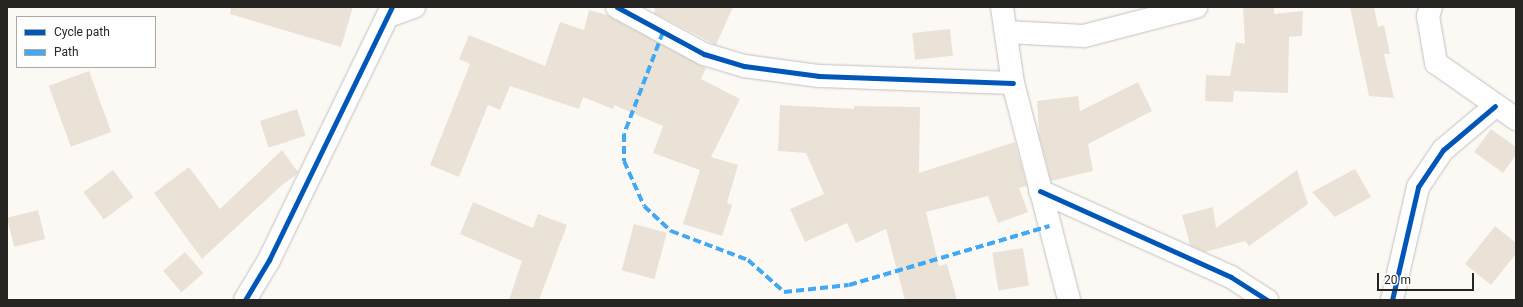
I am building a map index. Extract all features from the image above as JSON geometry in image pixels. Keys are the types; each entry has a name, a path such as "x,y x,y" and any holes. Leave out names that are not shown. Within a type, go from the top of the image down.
{"street":[{"path":"245,300 269,260 390,11 414,7"},
{"path":"617,7 704,54 744,66 819,76 1013,83"},
{"path":"1002,7 1013,83 1069,300"},
{"path":"1006,32 1084,36 1196,7"},
{"path":"1431,7 1428,16 1436,63 1495,106 1516,119"},
{"path":"1392,300 1418,187 1443,150 1495,106"},
{"path":"1040,191 1231,277 1267,300"}],"building":[{"path":"231,7 353,7 341,47 230,14"},
{"path":"655,7 733,7 716,45 654,13"},
{"path":"1243,7 1274,7 1274,14 1303,11 1302,36 1289,37 1288,93 1234,91 1233,102 1205,101 1206,75 1230,76 1236,42 1245,44"},
{"path":"1350,7 1374,7 1378,27 1384,25 1390,54 1384,54 1394,98 1369,96"},
{"path":"589,10 607,15 706,68 701,79 740,99 711,157 738,165 727,203 732,205 722,236 683,224 700,170 653,153 663,126 614,105 613,109 583,97 579,109 510,86 500,110 488,105 459,177 430,165 470,64 459,59 469,35 545,66 560,22 584,30"},
{"path":"950,29 953,56 915,60 912,33"},
{"path":"89,71 111,132 71,147 49,86"},
{"path":"1138,82 1152,111 1088,144 1093,171 1051,181 1039,135 1037,101 1078,96 1080,111"},
{"path":"780,105 854,109 854,106 920,107 919,173 1015,142 1027,186 1019,188 1028,212 998,223 988,196 926,212 939,266 947,264 957,300 905,300 886,229 856,243 847,223 805,242 790,209 824,194 806,153 778,151"},
{"path":"297,109 306,136 269,148 260,121"},
{"path":"1491,129 1516,147 1516,155 1503,173 1474,152"},
{"path":"282,150 298,172 296,175 282,185 202,259 154,193 189,167 220,209"},
{"path":"1355,169 1371,197 1335,217 1312,192"},
{"path":"113,170 133,197 104,219 83,192"},
{"path":"1297,170 1308,204 1249,246 1245,241 1205,252 1190,245 1182,215 1213,207 1216,228"},
{"path":"473,202 533,228 538,214 567,225 539,300 509,300 522,261 460,234"},
{"path":"38,210 45,239 14,247 7,218"},
{"path":"634,224 667,233 654,279 622,270"},
{"path":"1495,226 1516,243 1516,254 1491,285 1465,264"},
{"path":"1023,248 1029,286 998,290 992,253"},
{"path":"185,252 203,273 181,292 163,271"}],"marked path":[{"path":"663,32 624,134 624,161 644,206 671,231 748,260 784,292 849,285 1050,226"}],"cycle path":[{"path":"245,300 269,260 392,7"},
{"path":"617,7 704,54 744,66 819,76 1013,83"},
{"path":"1392,300 1418,187 1443,150 1495,106"},
{"path":"1040,191 1231,277 1267,300"}]}
